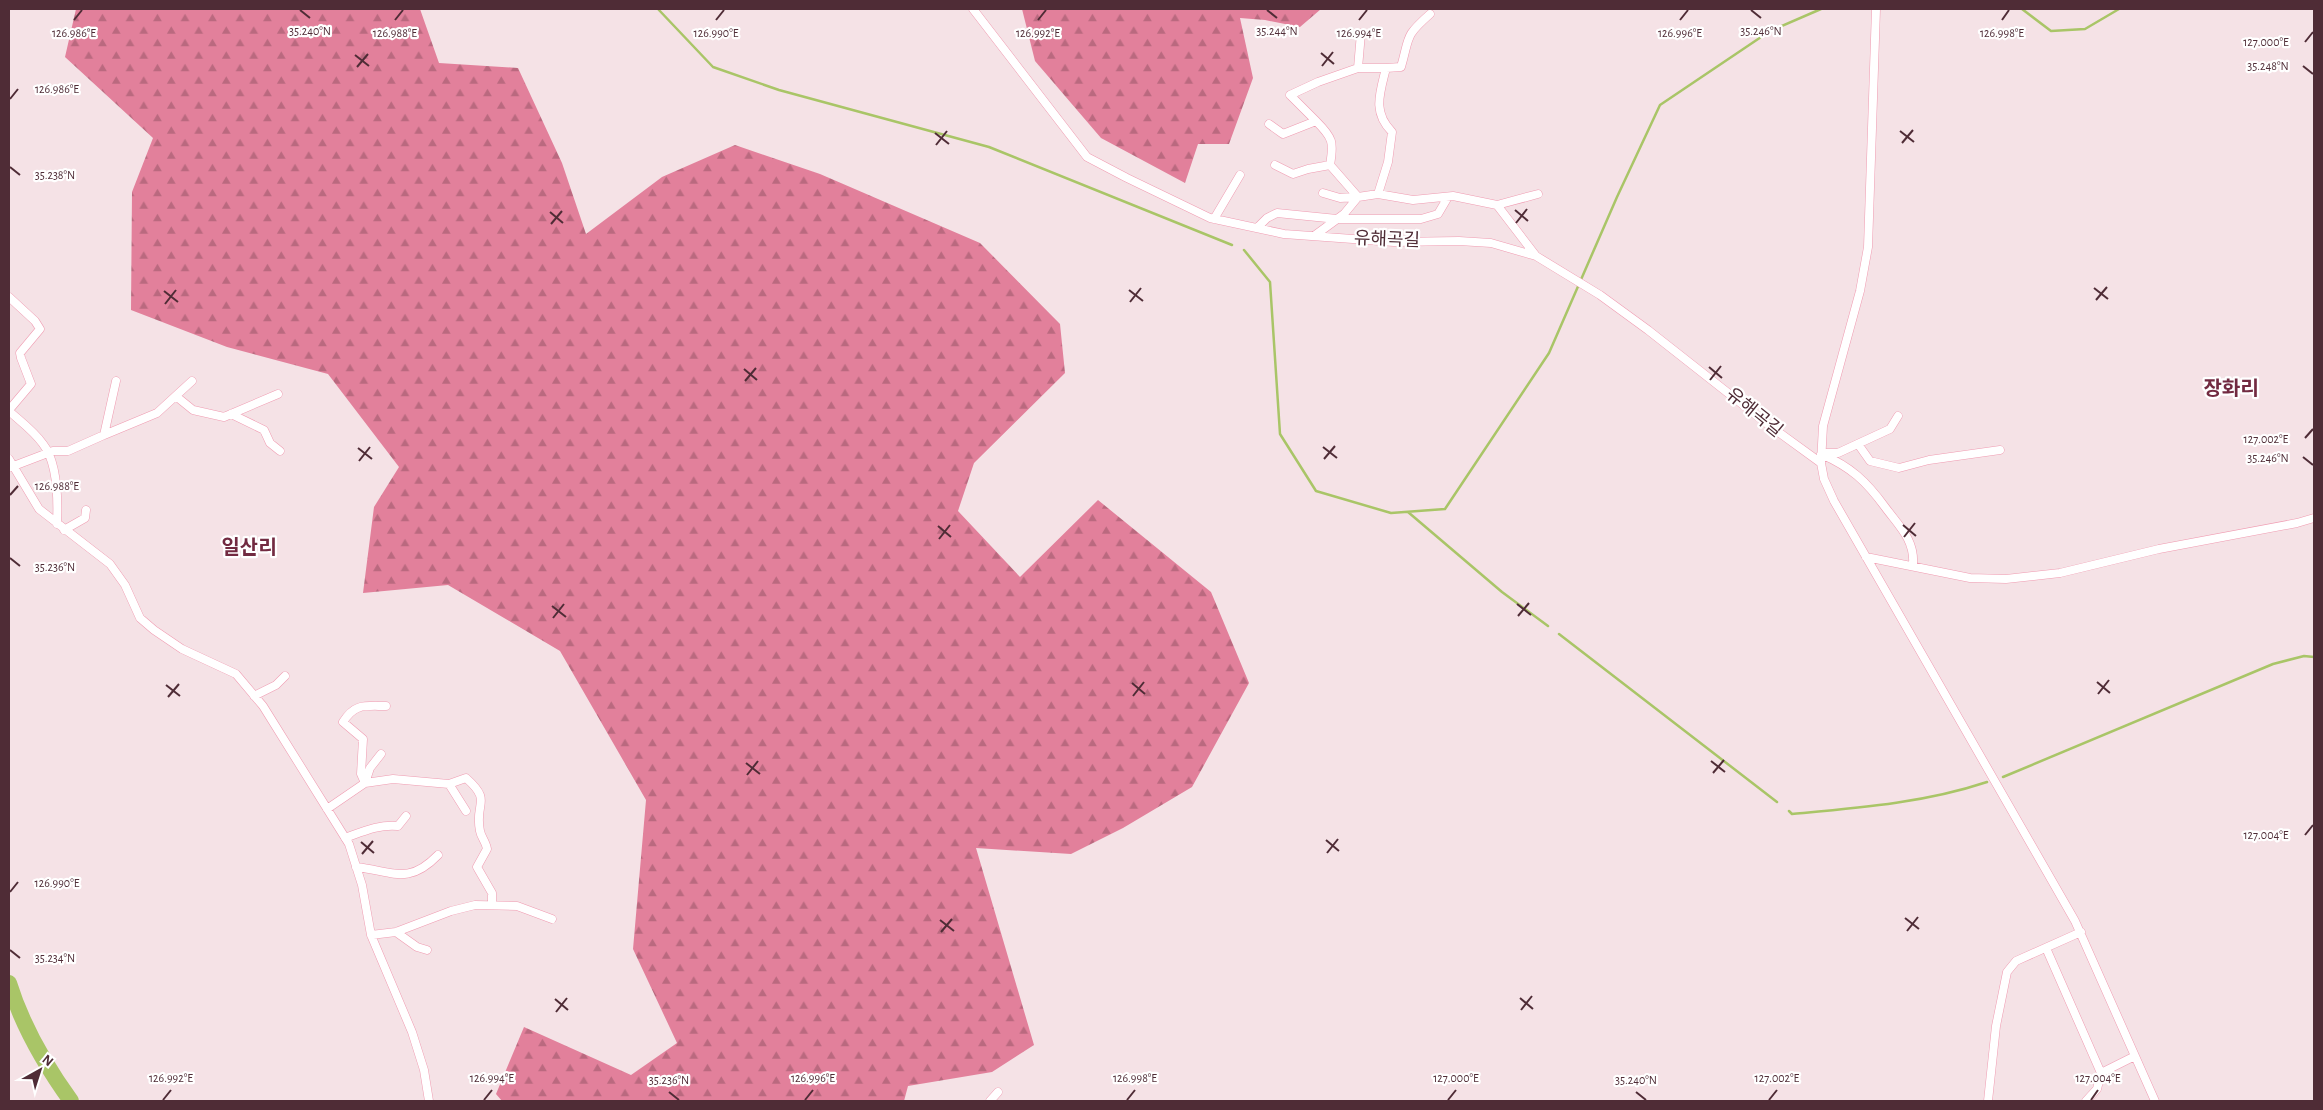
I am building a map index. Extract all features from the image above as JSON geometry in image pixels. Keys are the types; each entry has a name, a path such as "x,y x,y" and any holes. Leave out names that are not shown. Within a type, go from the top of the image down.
{"street":[{"name":"유해곡길","path":"972,9 1087,157 1214,219 1284,234 1394,242 1460,241 1491,244 1536,256 1600,295 1648,330 1777,432 1821,463"},
{"path":"1876,9 1868,247 1860,291 1823,426 1821,463 1824,479 1834,501 2038,853 2081,932 2155,1101"},
{"path":"1330,165 1333,148 1331,137 1290,95 1318,82 1358,68 1401,67 1406,40 1412,30 1430,14"},
{"path":"1358,68 1361,33"},
{"path":"1378,194 1388,162 1392,132 1382,122 1378,103 1386,68"},
{"path":"1269,124 1283,134 1316,122"},
{"path":"1275,165 1293,174 1330,165"},
{"path":"1330,165 1358,197"},
{"path":"1214,219 1240,175"},
{"path":"1322,193 1340,198 1378,194 1414,200 1448,197 1497,205 1538,194"},
{"path":"1314,236 1344,214 1358,197"},
{"path":"1256,228 1268,218 1278,213 1337,218 1421,219 1438,214 1448,197"},
{"path":"1497,205 1536,256"},
{"path":"9,297 35,321 40,329 20,353 20,358 31,384 9,411 44,444 48,453 58,497 57,524"},
{"path":"192,381 177,397 146,419 130,423 68,451 53,451 10,464 39,509 110,564 125,584 140,618 182,649 236,674 254,696 345,838 362,885 371,935 412,1032 424,1070 429,1101"},
{"path":"104,435 116,382"},
{"path":"177,397 193,410 224,417 278,394"},
{"path":"231,414 264,430 270,443 280,451"},
{"path":"1821,454 1838,453 1890,429 1898,416"},
{"path":"1858,444 1870,460 1899,468 1929,460 2000,450"},
{"path":"1821,454 1838,461 1858,475 1878,495 1906,532 1912,551 1912,565"},
{"path":"64,530 85,518 86,510"},
{"path":"1866,557 1970,578 2006,579 2060,573 2159,549 2297,524 2314,518"},
{"path":"254,696 276,685 285,676"},
{"path":"365,783 361,774 364,739 343,722 350,711 363,706 386,706"},
{"path":"365,783 370,768 381,754"},
{"path":"326,809 365,783 393,779 449,784 466,778 478,788 482,796 479,812 480,832 488,849 477,867 492,893 492,905"},
{"path":"449,784 466,811"},
{"path":"345,838 370,829 398,826 406,816"},
{"path":"356,867 402,876 429,864 438,855"},
{"path":"371,935 396,932 451,911 475,905 518,906 552,919"},
{"path":"396,932 417,947 427,950"},
{"path":"1988,1101 1996,1026 2007,972 2016,961 2081,932"},
{"path":"2046,948 2101,1073 2097,1089 2086,1101"},
{"path":"2101,1073 2135,1056"},
{"path":"990,1101 998,1092"}],"green space":[{"path":"76,9 420,9 439,63 518,68 562,163 586,234 662,177 735,145 820,174 980,243 1060,324 1065,373 974,463 958,511 1020,577 1098,500 1211,592 1249,683 1192,787 1123,828 1071,854 976,848 1034,1045 992,1072 908,1086 904,1101 502,1101 496,1094 524,1027 631,1075 677,1043 633,949 646,800 560,651 448,585 363,593 374,507 399,467 328,374 227,347 131,310 132,192 153,138 65,57"},
{"path":"1022,9 1321,9 1300,27 1265,20 1240,18 1253,78 1229,144 1198,144 1185,183 1101,138 1035,61"}],"waterway":[{"path":"658,9 713,67 779,90 989,147 1232,245"},
{"path":"1244,250 1270,282 1280,434 1316,491 1391,513 1445,509 1549,353 1617,197 1660,105 1770,31 1821,9"},
{"path":"2022,9 2051,31 2085,29 2119,9"},
{"path":"1408,512 1502,592 1548,626"},
{"path":"1559,634 1777,802"},
{"path":"2003,777 2273,664 2304,656 2314,657"},
{"path":"1789,811 1792,814 1891,804 1939,795 1987,782"},
{"path":"9,983 14,999 35,1044 71,1101"}],"district":[{"name":"장화리","path":"2231,389"},
{"name":"일산리","path":"249,548"}]}
